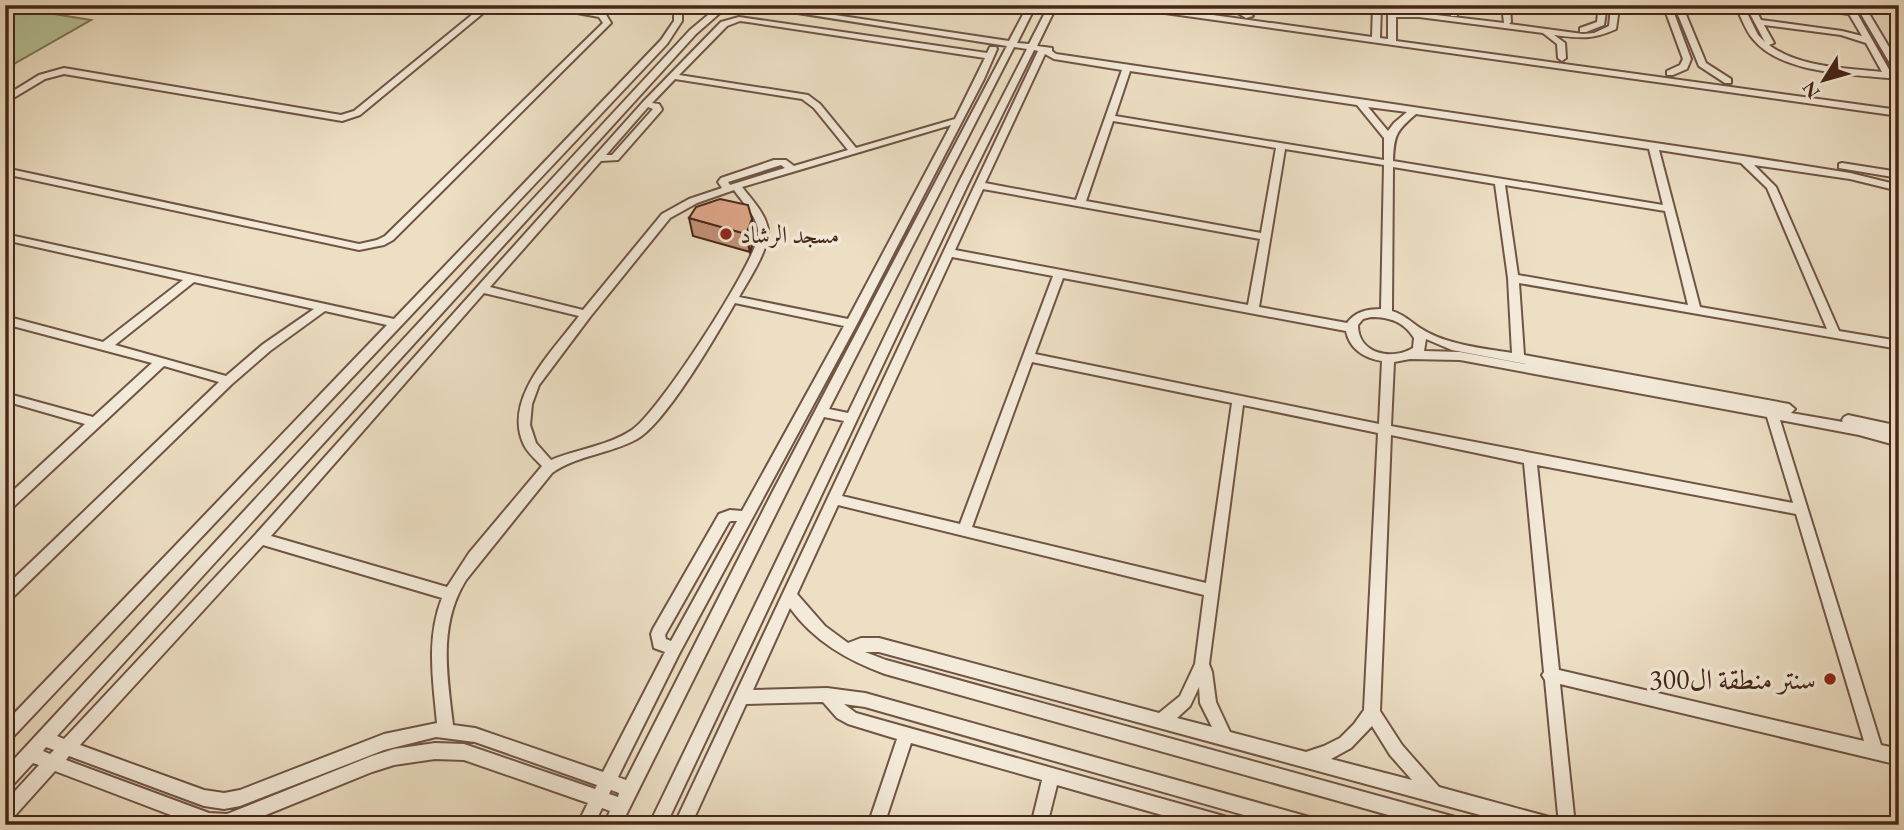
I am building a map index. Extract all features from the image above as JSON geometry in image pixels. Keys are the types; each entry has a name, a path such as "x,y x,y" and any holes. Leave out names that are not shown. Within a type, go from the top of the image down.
{"street":[{"path":"5,100 42,77 64,71 342,118 356,113 489,5"},
{"path":"5,734 251,479 664,42 678,20 678,5"},
{"path":"5,781 692,32 724,5"},
{"path":"751,5 1899,175"},
{"path":"786,10 799,5"},
{"path":"612,825 821,412 1032,5"},
{"path":"682,825 950,253 1038,48 1053,5"},
{"path":"1122,5 1562,58 1899,104"},
{"path":"1173,5 1376,37"},
{"path":"1229,5 1249,16"},
{"path":"1376,37 1377,5"},
{"path":"1402,5 1454,10 1507,22 1565,30 1588,30 1601,23 1603,5"},
{"path":"1506,5 1507,22"},
{"path":"1678,5 1702,64 1728,81"},
{"path":"1792,5 1862,10 1899,73"},
{"path":"1828,5 1850,9 1886,72"},
{"path":"5,171 359,247 369,246 388,238 607,23 602,15 575,8 543,6"},
{"path":"1392,39 1392,10 1570,36 1607,32 1613,27 1613,6 1643,9 1668,7 1687,60 1684,67 1670,73"},
{"path":"1886,72 1813,61 1786,52 1768,41 1753,7 1740,7 1758,40 1775,53 1811,65 1886,72 1899,73"},
{"path":"1643,9 1672,19"},
{"path":"5,814 260,539 646,104 729,21 748,20 809,28 990,56"},
{"path":"1758,22 1842,33 1869,41"},
{"path":"1842,33 1862,29"},
{"path":"1543,32 1560,43 1562,58"},
{"path":"1560,43 1570,36"},
{"path":"1392,39 1899,113"},
{"path":"585,825 674,649 851,324 996,42"},
{"path":"1038,48 1054,56 1127,68 1743,159 1850,176 1898,189"},
{"path":"657,825 963,184 1038,48"},
{"path":"1080,203 1127,68"},
{"path":"672,76 800,96 814,103 853,150"},
{"path":"1359,102 1389,138"},
{"path":"1386,313 1389,138 1397,125 1415,110"},
{"path":"1110,118 1669,209"},
{"path":"549,466 530,445 524,425 526,404 534,384 586,314 666,216 693,201 732,187 956,121"},
{"path":"1253,310 1280,145"},
{"path":"1653,146 1695,309"},
{"path":"1743,159 1771,187 1834,332"},
{"path":"1500,181 1513,278 1518,358"},
{"path":"979,185 1266,237"},
{"path":"446,730 438,635 450,594 471,563 549,466 600,451 641,431 658,413 732,299 761,246 764,234 759,220 732,187"},
{"path":"5,237 396,323"},
{"path":"950,253 1350,328"},
{"path":"964,531 1059,274"},
{"path":"106,345 191,278"},
{"path":"1513,278 1895,344 1899,358"},
{"path":"481,289 586,314"},
{"path":"732,299 851,324"},
{"path":"5,596 228,381 274,341 322,308"},
{"path":"1899,431 1442,343 1417,331 1404,320 1386,313 1364,314 1354,320 1350,328 1351,335 1361,347 1388,359 1451,354 1859,430 1899,441"},
{"path":"5,320 106,345 228,381"},
{"path":"1414,355 1421,344 1417,331"},
{"path":"1028,357 1530,459 1801,510"},
{"path":"1306,760 1347,743 1362,729 1372,712 1388,359"},
{"path":"5,506 11,494 97,424 162,361"},
{"path":"5,397 97,424"},
{"path":"1161,721 1185,701 1202,664 1210,590 1238,401"},
{"path":"821,412 852,418"},
{"path":"1772,414 1875,750"},
{"path":"1530,459 1567,825"},
{"path":"251,479 275,487"},
{"path":"834,499 1210,590"},
{"path":"674,649 659,643 658,634 724,518 730,515 745,517"},
{"path":"260,539 450,594"},
{"path":"790,596 820,632 848,651 885,667 1455,825"},
{"path":"848,651 861,645 879,645 1549,825"},
{"path":"1202,664 1208,703 1225,738"},
{"path":"1550,675 1899,757"},
{"path":"743,697 827,695 865,700 1310,825"},
{"path":"827,695 842,713 853,719 1227,825"},
{"path":"1372,712 1396,750 1435,794"},
{"path":"44,739 204,798 224,801 240,799 353,754 412,734 446,730 475,735 630,789"},
{"path":"876,825 906,734"},
{"path":"30,754 185,819 225,823 355,771 411,753 464,752 621,806"},
{"path":"353,754 355,771"},
{"path":"304,773 305,791"},
{"path":"1039,825 1051,775"}],"green space":[{"path":"5,6 91,20 5,69"}],"building":[{"path":"720,199 748,205 752,219 746,234 689,218 696,207"}],"place":[{"name":"مسجد الرشاد","path":"726,234"},
{"name":"سنتر منطقة ال300","path":"1830,679"}]}
